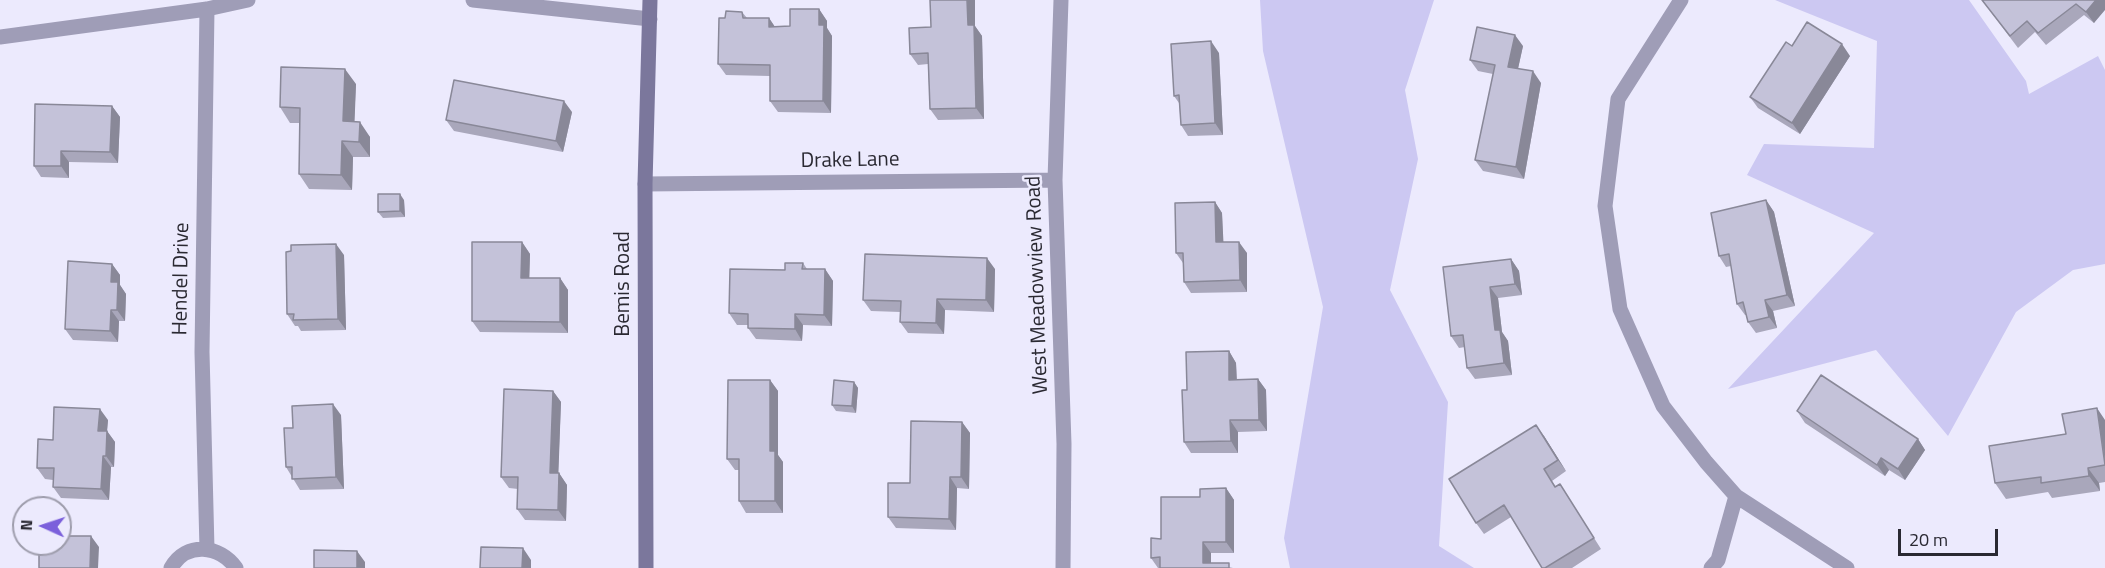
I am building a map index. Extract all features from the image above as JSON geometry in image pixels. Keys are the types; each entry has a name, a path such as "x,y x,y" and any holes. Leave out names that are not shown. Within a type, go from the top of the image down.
{"street":[{"path":"0,37 207,9 248,0"},
{"path":"473,0 650,19"},
{"name":"Bemis Road","path":"646,568 645,184 650,0"},
{"name":"West Meadowview Road","path":"1061,0 1055,180 1064,444 1063,568"},
{"path":"1681,0 1618,99 1605,207 1620,309 1663,406 1706,462 1736,496 1847,568"},
{"name":"Hendel Drive","path":"207,9 202,352 207,549"},
{"name":"Drake Lane","path":"645,184 1055,180"},
{"path":"1711,568 1718,560 1736,496"},
{"path":"171,568 183,554 207,549 219,552 236,568"}],"shaded area":[{"path":"1260,0 1434,0 1405,90 1418,159 1390,290 1448,402 1439,546 1474,568 1290,568 1284,538 1323,307 1263,51"},
{"path":"1775,0 1969,0 2026,81 2029,94 2098,56 2105,70 2105,264 2073,270 2016,312 1948,436 1876,350 1728,389 1874,233 1747,175 1764,144 1874,148 1877,41"}],"building":[{"path":"930,0 967,0 968,25 974,25 976,108 930,109 928,53 910,54 909,28 931,27"},
{"path":"1982,0 2096,0 2086,12 2076,4 2038,33 2027,21 2010,36"},
{"path":"790,9 819,9 819,25 824,25 823,101 770,101 770,65 718,64 719,18 725,18 726,11 742,12 743,18 769,18 769,27 790,26"},
{"path":"1807,22 1842,44 1792,123 1750,97 1786,42 1792,46"},
{"path":"1477,27 1515,35 1508,67 1533,71 1516,167 1475,160 1495,65 1470,60"},
{"path":"1211,41 1215,123 1181,125 1179,95 1174,96 1171,44"},
{"path":"281,67 345,69 343,121 360,122 359,142 342,141 341,175 299,174 300,108 280,107"},
{"path":"454,80 564,101 556,141 446,120"},
{"path":"35,104 112,106 110,152 61,151 61,166 34,166"},
{"path":"378,194 400,194 400,211 378,212"},
{"path":"1766,200 1787,295 1765,300 1769,317 1748,322 1743,302 1737,304 1729,254 1719,256 1711,213"},
{"path":"1215,202 1216,242 1239,242 1240,280 1184,282 1183,253 1176,253 1175,203"},
{"path":"472,242 522,242 521,278 560,278 560,322 472,321"},
{"path":"336,244 338,319 293,320 294,314 287,314 286,252 291,251 291,245"},
{"path":"865,254 987,258 986,300 937,299 936,323 900,322 901,301 863,300"},
{"path":"1511,259 1515,284 1490,287 1495,330 1500,330 1504,363 1467,368 1463,335 1451,336 1443,267"},
{"path":"68,261 112,264 111,282 118,282 117,310 111,310 110,331 65,329"},
{"path":"785,263 803,263 802,269 825,269 824,315 795,314 795,329 748,328 748,314 729,313 730,269 785,270"},
{"path":"1229,351 1229,380 1258,379 1259,420 1230,420 1231,441 1184,442 1182,390 1187,390 1186,352"},
{"path":"1821,375 1918,439 1898,469 1881,458 1877,465 1797,411"},
{"path":"728,380 770,380 770,451 775,451 775,501 739,501 739,459 727,459"},
{"path":"834,380 854,382 852,406 832,405"},
{"path":"504,389 553,391 550,473 559,473 558,510 517,509 518,477 501,477"},
{"path":"333,404 336,477 292,479 292,467 286,467 284,428 293,428 292,406"},
{"path":"54,407 100,409 98,431 107,431 101,489 53,487 54,468 37,468 38,439 53,440"},
{"path":"2097,408 2105,465 2088,468 2089,476 2041,483 2041,477 1995,483 1989,446 2066,434 2062,414"},
{"path":"911,421 962,422 961,477 950,477 949,519 888,517 888,483 910,483"},
{"path":"1536,425 1558,460 1544,469 1555,487 1560,484 1594,538 1545,568 1542,568 1504,505 1476,523 1449,479"},
{"path":"1226,488 1226,542 1203,542 1203,563 1229,563 1229,568 1160,568 1160,557 1151,558 1151,538 1161,539 1161,497 1200,497 1200,489"},
{"path":"72,536 91,536 90,568 39,568 39,556 72,556"},
{"path":"481,547 523,548 522,568 480,568"},
{"path":"314,550 357,551 357,568 314,568"}]}
